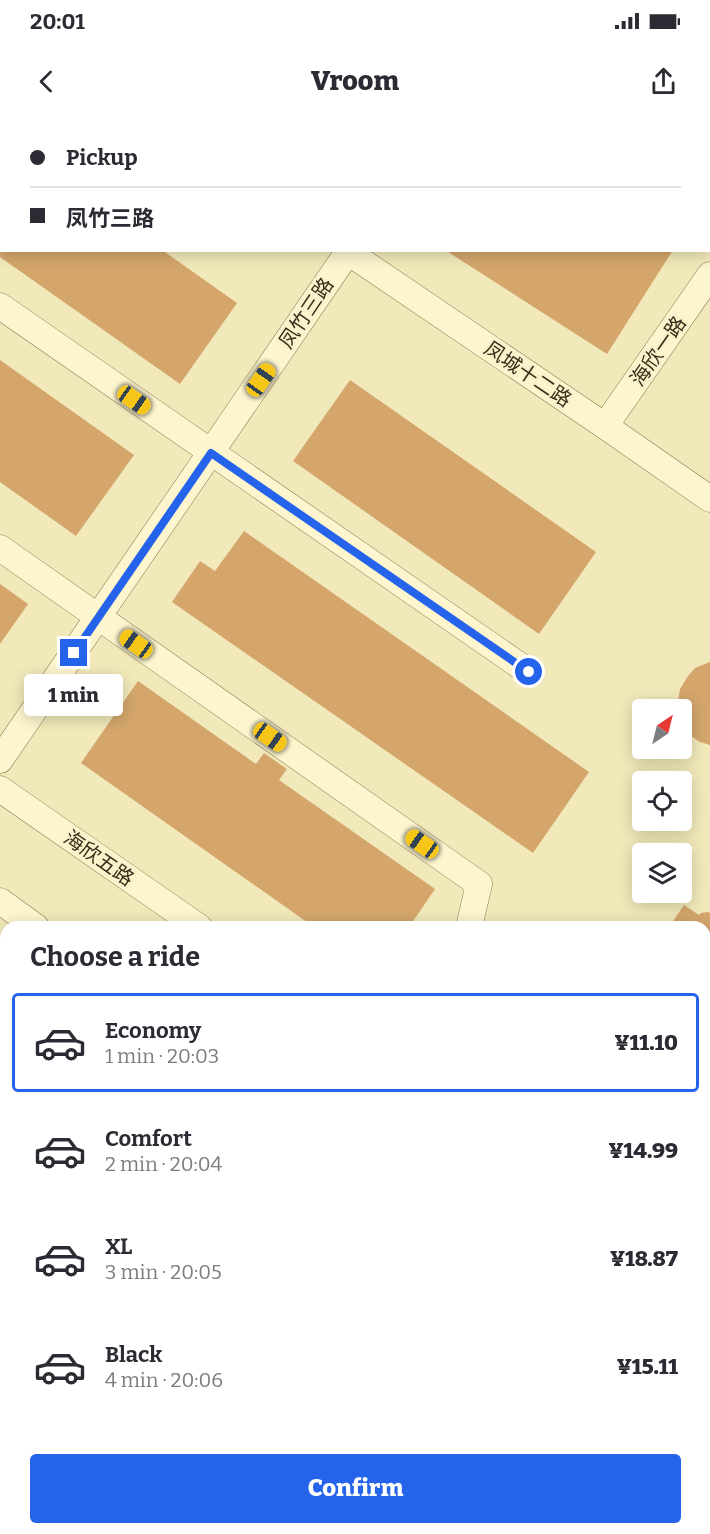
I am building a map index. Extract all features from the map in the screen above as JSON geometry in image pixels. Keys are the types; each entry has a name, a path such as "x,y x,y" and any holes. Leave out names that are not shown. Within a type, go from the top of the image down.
{"street":[{"name":"凤竹三路","path":"0,760 346,252"},
{"name":"凤城十二路","path":"348,252 710,499"},
{"name":"海欣一路","path":"605,426 710,275"},
{"path":"0,306 529,672"},
{"path":"0,548 479,884 470,921"},
{"name":"海欣五路","path":"0,789 190,921"},
{"path":"0,902 27,921"}],"building":[{"path":"0,252 165,252 237,303 180,384 0,257"},
{"path":"448,252 672,252 607,354"},
{"path":"0,360 134,455 76,536 0,482"},
{"path":"350,380 596,552 539,634 293,461"},
{"path":"244,531 589,772 533,853 172,602 200,561 215,571"},
{"path":"0,584 28,604 0,644"},
{"path":"710,662 710,745 692,737 692,699 678,699 680,689 695,668"},
{"path":"138,681 256,764 264,753 287,769 279,780 435,889 413,921 305,921 81,763"},
{"path":"684,905 699,915 710,913 710,921 673,921"}],"route":[{"path":"74,653 211,453 529,672"}]}
